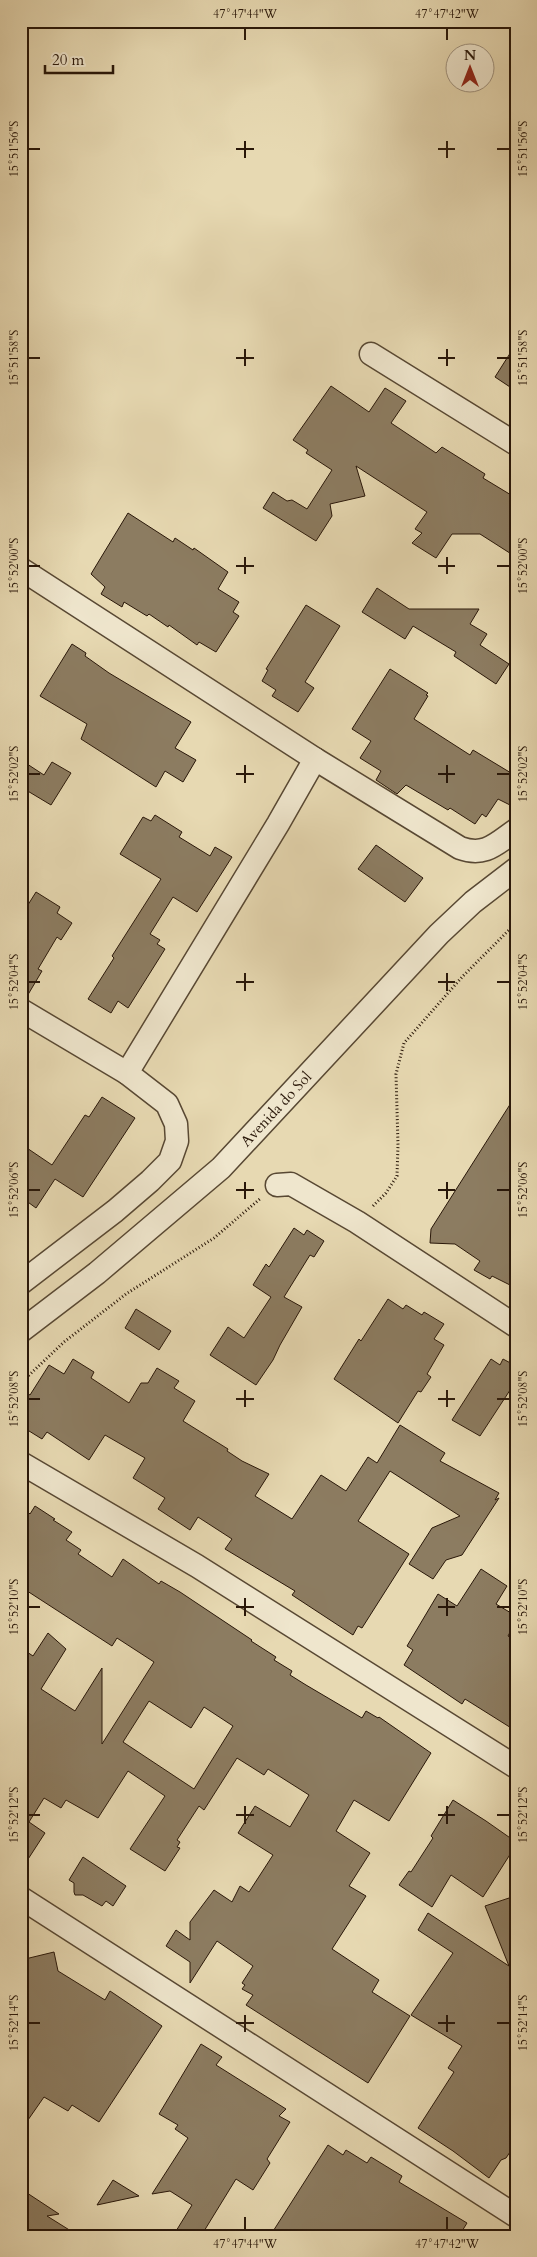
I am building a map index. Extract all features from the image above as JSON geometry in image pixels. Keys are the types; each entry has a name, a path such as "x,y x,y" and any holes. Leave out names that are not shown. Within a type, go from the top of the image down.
{"street":[{"path":"371,354 516,444"},
{"path":"21,569 315,759 460,848 478,853 516,830"},
{"path":"127,1073 278,824 315,759"},
{"name":"Avenida do Sol","path":"21,1331 97,1273 221,1168 439,934 474,902 516,870"},
{"path":"21,1010 127,1073 167,1104 176,1124 177,1141 170,1161 150,1181 115,1211 21,1283"},
{"path":"277,1185 291,1184 357,1222 516,1326"},
{"path":"21,1462 197,1566 516,1768"},
{"path":"21,1898 513,2206"}],"path":[{"path":"357,1222 386,1193 396,1176 398,1145 396,1074 404,1043 463,976 516,923"},
{"path":"26,1378 64,1342 126,1294 214,1238 277,1185"}],"building":[{"path":"516,344 516,391 495,377"},
{"path":"331,386 369,412 385,388 406,401 391,423 436,453 442,447 485,474 483,478 516,498 516,557 480,534 452,534 436,558 412,543 422,533 415,529 427,512 356,466 365,496 330,504 332,516 316,541 263,508 273,492 287,501 292,500 307,509 332,470 306,453 308,450 293,440"},
{"path":"128,513 173,542 175,538 193,550 194,548 228,572 218,589 239,602 233,612 239,616 216,652 199,642 197,645 169,625 168,627 149,614 147,616 124,602 122,607 101,594 105,587 91,574"},
{"path":"377,588 409,609 479,609 470,624 487,634 480,645 509,664 496,684 454,656 456,652 413,626 405,639 362,612"},
{"path":"306,605 340,626 305,682 314,688 298,712 272,696 276,690 262,681 268,670 266,669"},
{"path":"72,644 86,653 85,656 109,673 191,722 175,748 196,760 183,782 165,771 156,787 81,739 87,724 40,696"},
{"path":"390,669 428,693 414,719 470,755 473,750 516,776 516,808 498,799 486,817 482,814 475,824 450,808 448,810 406,785 397,794 376,780 381,771 360,758 371,741 352,729"},
{"path":"21,760 44,775 52,762 71,773 51,805 21,787"},
{"path":"155,815 182,832 179,837 210,856 215,847 232,857 197,912 173,897 150,934 160,940 157,944 165,949 128,1008 118,1001 111,1013 88,999 114,958 112,956 161,879 120,854 143,817 151,821"},
{"path":"376,845 423,878 405,902 358,869"},
{"path":"36,892 60,907 57,913 72,923 61,940 57,937 38,969 42,971 26,998 21,997 21,916"},
{"path":"516,1095 516,1288 492,1276 490,1279 474,1270 480,1261 455,1244 430,1243 431,1229"},
{"path":"102,1097 135,1118 83,1197 55,1179 36,1208 21,1197 21,1144 52,1165 85,1115 89,1117"},
{"path":"294,1228 304,1235 307,1230 324,1241 314,1257 310,1255 284,1297 302,1307 273,1360 256,1385 210,1355 228,1327 244,1338 271,1297 253,1285 266,1264 269,1267"},
{"path":"388,1299 403,1309 406,1305 422,1315 424,1312 444,1324 434,1339 444,1345 427,1374 431,1377 421,1392 418,1391 398,1423 334,1379 359,1339 361,1341"},
{"path":"136,1309 171,1331 159,1350 125,1328"},
{"path":"73,1359 94,1372 91,1378 129,1403 141,1383 148,1383 157,1368 179,1381 174,1388 195,1401 183,1421 228,1449 227,1451 242,1461 269,1474 255,1496 292,1519 321,1475 346,1491 368,1457 377,1463 400,1425 445,1453 440,1461 499,1493 495,1500 499,1498 462,1555 446,1560 433,1579 409,1564 432,1528 460,1516 390,1471 358,1521 409,1554 362,1628 358,1626 353,1635 292,1595 295,1591 225,1549 232,1539 198,1517 190,1530 158,1509 165,1498 133,1478 145,1458 105,1435 89,1460 47,1432 42,1439 21,1426 21,1390 30,1395 49,1365 64,1374"},
{"path":"491,1359 500,1365 503,1359 516,1366 516,1381 480,1436 452,1420"},
{"path":"21,1505 30,1514 35,1506 72,1532 66,1540 81,1550 78,1554 112,1577 123,1559 159,1584 161,1581 180,1592 252,1640 276,1657 274,1660 292,1671 290,1675 362,1718 366,1711 379,1717 431,1753 389,1821 354,1800 336,1831 370,1853 349,1886 366,1896 332,1949 379,1980 372,1992 410,2016 368,2083 246,2005 253,1995 242,1989 245,1985 242,1983 253,1966 217,1941 190,1983 190,1962 166,1946 176,1930 190,1940 190,1922 214,1890 232,1902 240,1886 249,1892 273,1855 238,1833 255,1806 290,1827 309,1795 268,1769 264,1775 237,1758 204,1810 199,1806 177,1840 180,1842 177,1847 180,1848 165,1871 130,1849 165,1796 128,1771 98,1818 66,1800 61,1808 44,1798 29,1822 45,1833 21,1870 21,1648 33,1656 48,1633 66,1649 41,1689 75,1711 102,1668 102,1744 154,1662 117,1638 112,1646 21,1587","holes":["149,1701 191,1728 204,1707 233,1726 194,1789 123,1742"]},
{"path":"481,1569 507,1586 496,1604 516,1616 516,1621 508,1636 516,1641 516,1731 465,1699 462,1704 404,1665 413,1650 407,1646 438,1594 457,1606"},
{"path":"453,1800 516,1842 516,1845 483,1897 451,1875 432,1907 399,1885 409,1871 411,1872 433,1838 431,1836"},
{"path":"83,1857 126,1886 113,1906 106,1901 102,1906 83,1895 75,1895 74,1883 69,1880"},
{"path":"509,1898 510,1901 516,1899 516,2143 489,2178 418,2128 454,2072 448,2068 462,2046 411,2015 453,1953 418,1930 428,1913 509,1966 485,1906"},
{"path":"54,1952 58,1971 105,2000 110,1991 162,2026 99,2122 72,2105 68,2111 44,2097 21,2130 21,1960"},
{"path":"201,2044 222,2057 216,2065 286,2109 279,2116 290,2122 267,2159 270,2163 253,2190 236,2179 201,2236 173,2236 192,2205 170,2191 152,2194 188,2138 175,2129 178,2125 159,2114"},
{"path":"328,2145 343,2155 346,2150 367,2163 371,2157 402,2176 399,2182 467,2223 459,2236 270,2236"},
{"path":"113,2180 139,2196 97,2205"},
{"path":"21,2189 59,2214 47,2216 79,2236 21,2236"}]}
